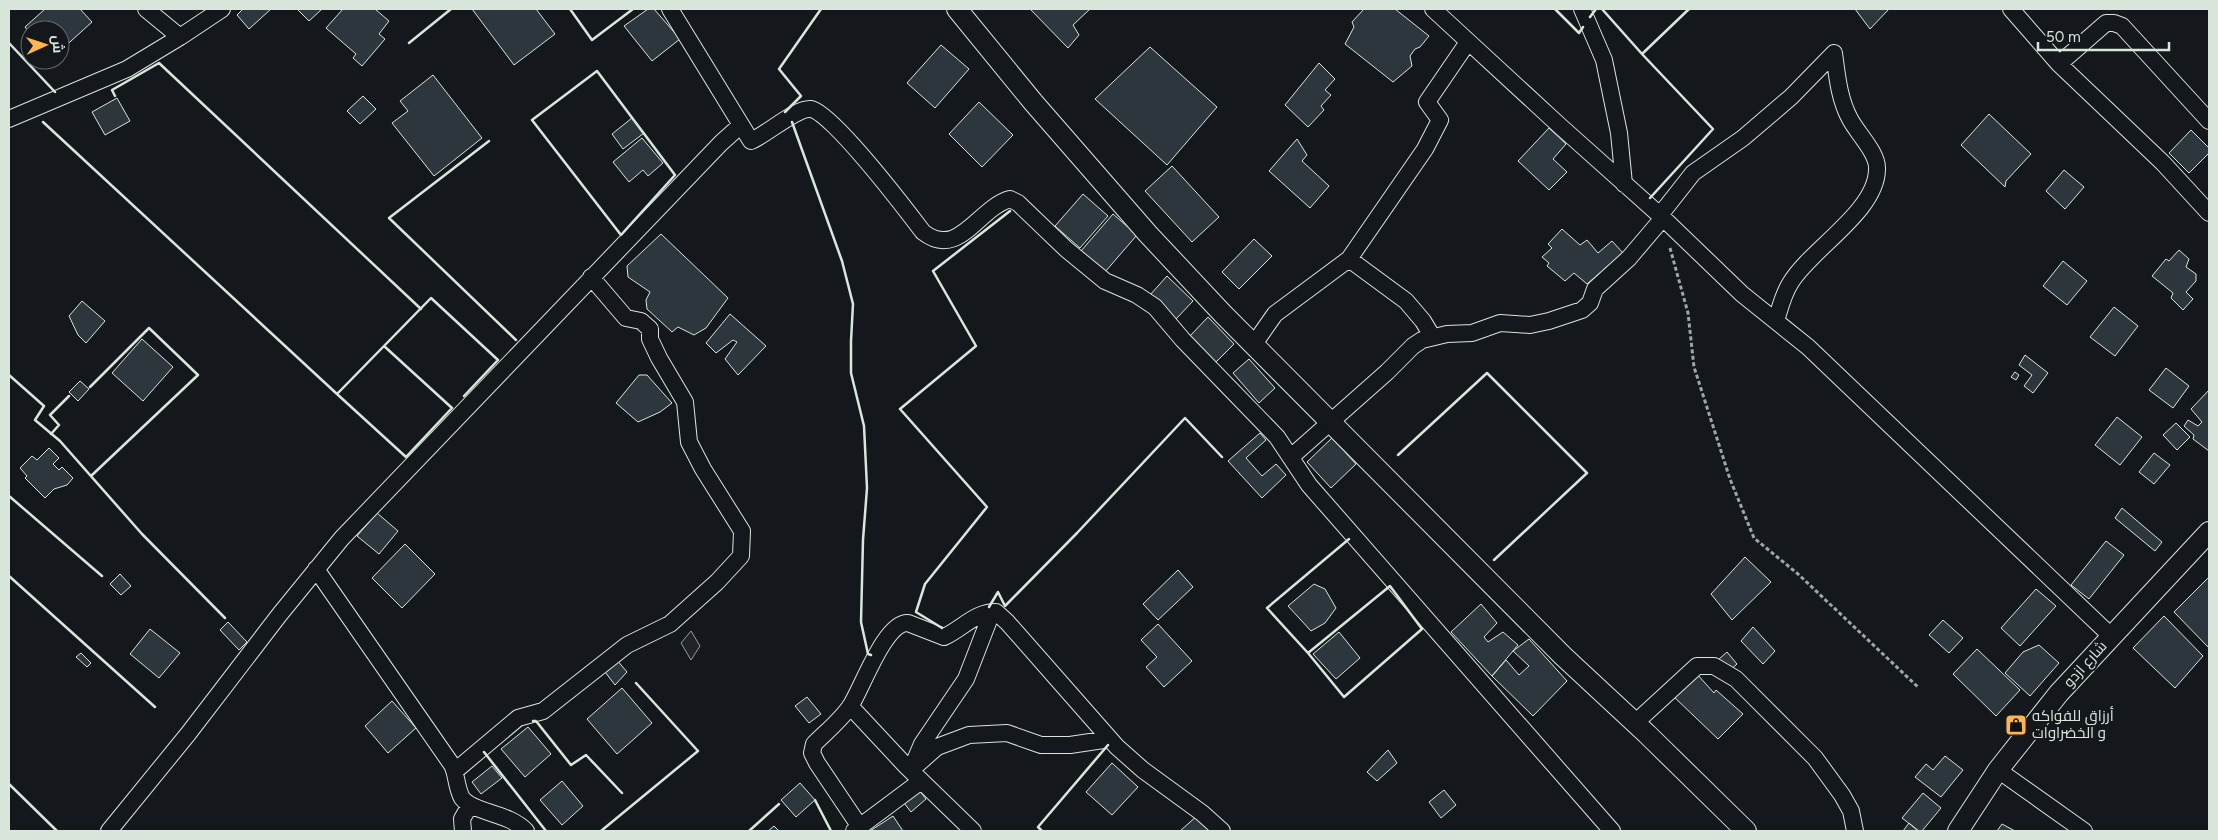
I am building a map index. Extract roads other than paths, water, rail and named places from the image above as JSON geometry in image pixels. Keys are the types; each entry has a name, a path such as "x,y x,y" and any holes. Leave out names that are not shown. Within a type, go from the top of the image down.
{"street":[{"path":"146,9 180,37"},
{"path":"9,119 126,68 180,37 222,9"},
{"path":"670,9 751,142 801,111 810,109 820,113 872,169 923,232 934,240 944,242 955,239 999,202 1010,199 1018,203 1066,249 1100,277 1137,295 1155,307 1190,347 1277,437 1309,484 1612,831"},
{"path":"1433,9 1662,217 1742,294 1808,346 2111,636"},
{"path":"1582,9 1604,60 1619,133 1624,184"},
{"path":"2011,9 2059,64 2163,162 2209,213"},
{"path":"965,12 1033,102 1148,234 1330,422 1563,656 1746,831"},
{"path":"2059,64 2106,23 2114,23 2122,26 2209,120"},
{"path":"1254,344 1275,314 1349,259 1425,149 1440,120 1427,102 1468,42"},
{"path":"1291,457 1387,372 1412,346 1432,336 1472,334 1500,323 1518,325 1539,323 1582,310 1590,303 1595,288 1630,258 1694,173 1743,138 1791,97 1834,53 1842,98 1847,112 1867,144 1878,167 1874,189 1848,222 1791,282 1783,298 1776,321"},
{"path":"109,831 194,727 342,538 591,277 721,143 741,126"},
{"path":"1349,259 1406,301 1423,321 1432,336"},
{"path":"455,771 518,718 543,711 627,645 670,624 717,582 741,556 742,532 688,442 685,402 659,358 650,338 650,329 642,322 626,318 591,277"},
{"name":"شارع ازدو","path":"1958,831 1998,770 2059,693 2209,532"},
{"path":"316,569 455,771 458,790 470,805 506,817 526,831"},
{"path":"1110,739 1070,745 1041,745 1007,733 969,735 937,747 916,776 857,829 812,753 814,744 850,706 884,641 896,626 902,622 908,622 944,637 958,630 971,618 986,612 996,612 1007,622 1110,739 1143,770 1181,796 1222,831"},
{"path":"916,776 922,744 966,679 992,612"},
{"path":"1635,723 1697,666 1714,666 1736,679 1815,758 1842,794 1851,811 1855,831"},
{"path":"850,706 916,776 973,831"},
{"path":"1998,770 2084,831"},
{"path":"463,831 462,819 470,805"}],"place":[{"name":"أرزاق للفواكه و الخضراوات","path":"2016,725"}]}
